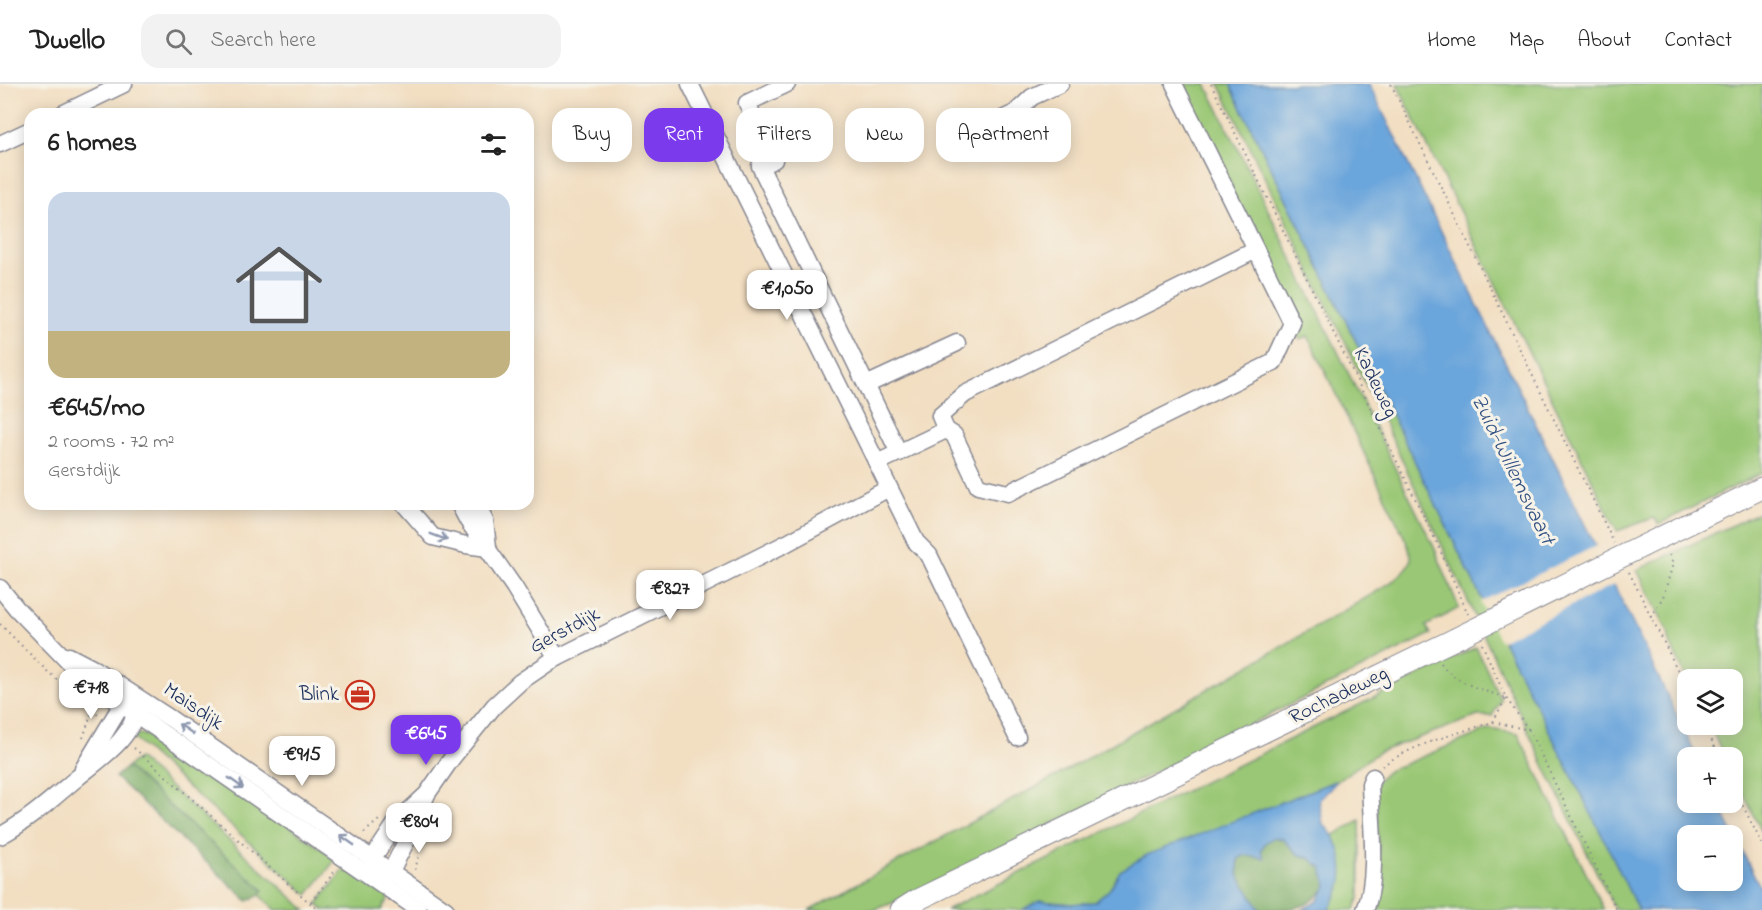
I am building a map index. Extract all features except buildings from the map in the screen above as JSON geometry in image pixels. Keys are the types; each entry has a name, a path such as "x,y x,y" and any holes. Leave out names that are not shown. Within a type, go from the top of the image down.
{"main road":[{"name":"Rochadeweg","path":"886,910 908,906 1762,488"}],"street":[{"path":"74,108 124,84"},
{"path":"690,84 877,463 915,546 929,555 1017,737"},
{"path":"787,84 747,103 774,160 760,166 899,453"},
{"path":"1020,108 1032,97 1060,84"},
{"path":"1174,84 1256,250 1292,323 1274,362 1008,493 978,486 954,435 946,430 940,416 965,394 1256,250"},
{"path":"0,144 24,133"},
{"path":"866,385 957,343"},
{"path":"877,463 946,430"},
{"name":"Gerstdijk","path":"392,871 427,794 452,758 494,706 520,681 557,658 788,543 889,488"},
{"path":"412,510 433,537 488,548"},
{"path":"462,510 557,658"},
{"path":"480,510 485,521 488,548"},
{"name":"Maisdijk","path":"0,588 17,609 58,650 94,669 129,700 373,858 446,910"},
{"path":"78,777 109,724 129,700"},
{"name":"Maisdijk","path":"129,700 136,714 419,910"},
{"path":"0,836 20,825 106,756 122,737 136,714"},
{"path":"1365,910 1370,900 1373,876 1371,784 1373,777"},
{"name":"Gerstdijk","path":"373,858 396,823 427,794"},
{"path":"373,858 374,877 392,871"}],"path":[{"name":"Kadeweg","path":"1211,84 1437,543 1472,623"},
{"path":"1391,84 1615,544"},
{"path":"1651,617 1663,597 1673,564 1667,550"},
{"path":"1625,564 1677,670"},
{"path":"0,624 47,671 109,724"},
{"path":"1482,644 1506,698 1529,730 1617,910"},
{"path":"1439,660 1447,672 1464,683 1506,698"},
{"path":"1493,722 1506,698"},
{"path":"1373,777 1382,766 1395,757 1447,736 1493,722 1529,730"},
{"path":"122,737 318,910"},
{"path":"1743,806 1762,844"}],"green space":[{"path":"1167,84 1206,84 1434,547 1459,608 1426,626 1431,634 900,900 874,910 809,910 1058,775 1354,605 1403,573 1411,560 1406,541 1308,336 1300,339"},
{"path":"1219,84 1230,84 1480,595 1638,910 1615,910 1543,763 1398,451"},
{"path":"1397,84 1762,84 1762,473 1659,524 1654,518 1617,531"},
{"path":"1762,511 1762,832 1743,793 1743,747 1720,747 1714,735 1743,735 1743,669 1682,669 1670,643 1668,632 1637,570"},
{"path":"1476,647 1501,700 1492,716 1478,716 1379,752 1338,780 1147,856 1120,871 1110,889 1095,902 1072,904 1041,901 1022,910 946,910"},
{"path":"1490,729 1518,734 1604,910 1379,910 1381,900 1375,783 1388,771"},
{"path":"139,734 151,736 203,765 336,859 308,895 132,737"},
{"path":"138,758 306,910 276,910 260,895 263,890 127,767"},
{"path":"127,767 263,890 260,895 248,901 115,777"},
{"path":"1360,820 1360,897 1354,910 1329,910 1341,873 1340,857 1334,835"},
{"path":"1273,837 1283,839 1298,854 1309,858 1322,868 1327,886 1306,904 1291,909 1260,910 1238,875 1238,859 1244,855 1264,858 1261,850 1265,843"},
{"path":"346,867 387,893 388,900 381,910 324,910 317,904"}],"water":[{"name":"Zuid-Willemsvaart","path":"1230,84 1369,84 1677,715 1677,735 1686,735 1692,747 1677,747 1677,813 1723,813 1729,825 1677,825 1677,891 1743,891 1743,853 1762,891 1762,910 1638,910 1480,595","holes":["1587,552 1604,588 1597,592 1579,555","1501,594 1518,631 1511,634 1493,597"]},
{"path":"1338,780 1319,800 1323,824 1333,835 1339,849 1343,872 1339,892 1329,910 1302,910 1318,901 1327,886 1322,868 1309,858 1298,854 1283,839 1274,837 1265,843 1261,850 1264,858 1245,855 1238,859 1238,875 1260,910 1022,910 1040,901 1072,904 1095,902 1110,889 1120,871 1147,855"}],"pier":[{"path":"1598,545 1617,583 1500,641 1480,602"}],"place":[{"name":"Blink","path":"360,695"}]}
